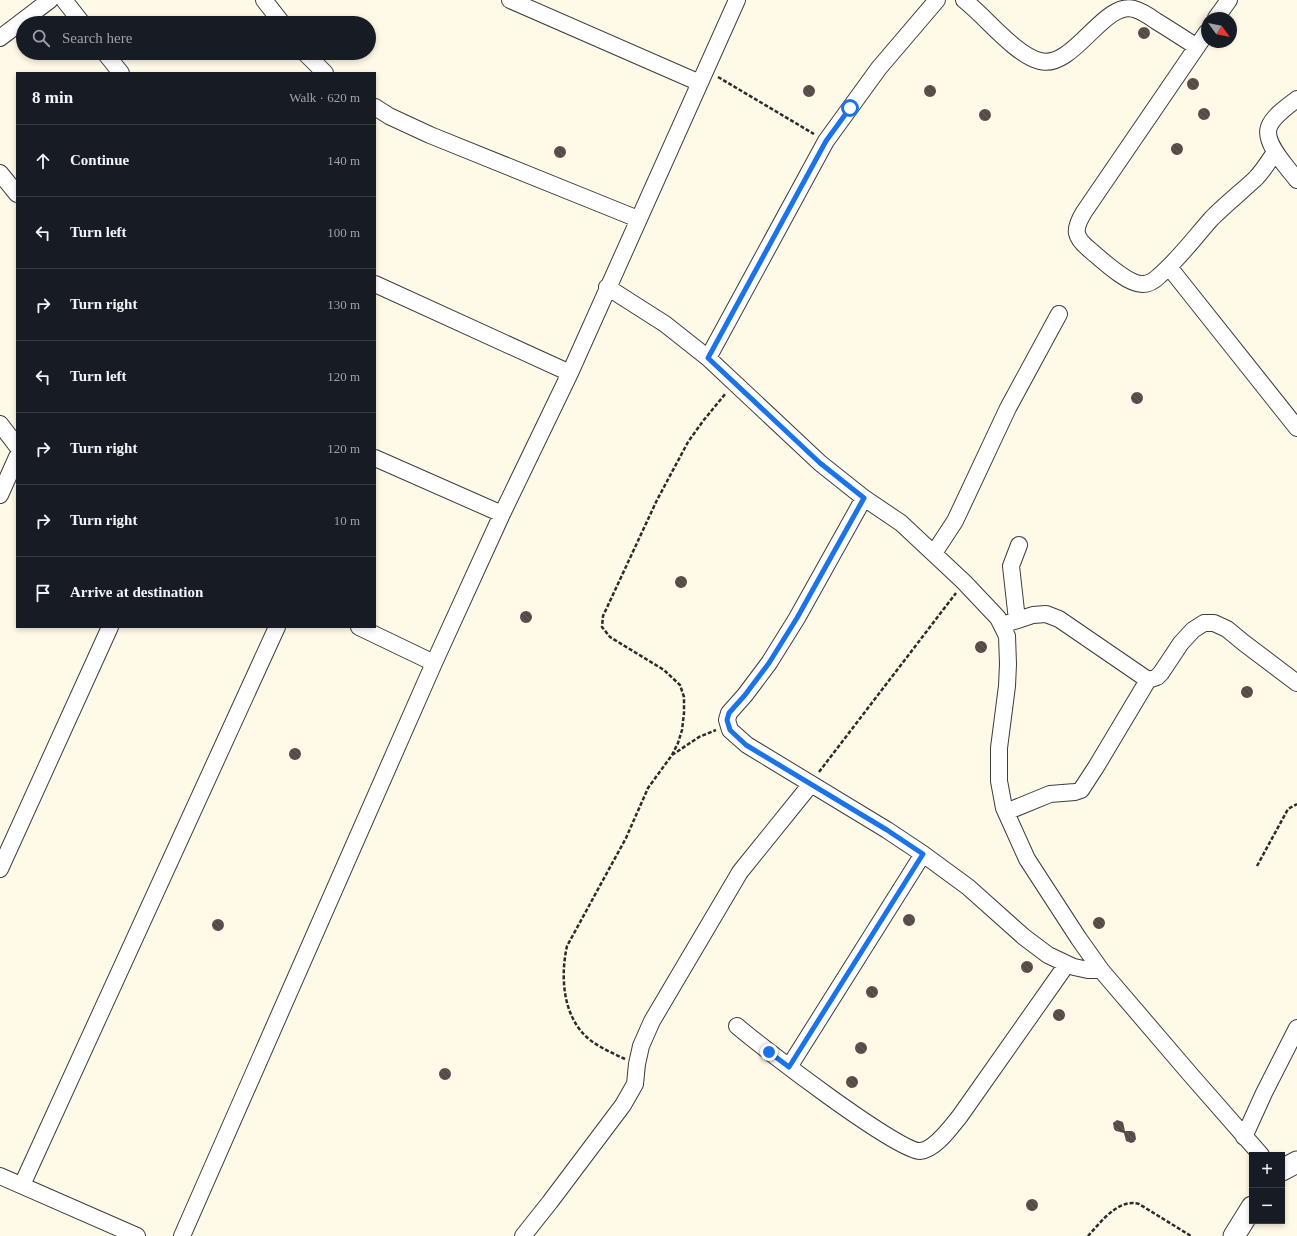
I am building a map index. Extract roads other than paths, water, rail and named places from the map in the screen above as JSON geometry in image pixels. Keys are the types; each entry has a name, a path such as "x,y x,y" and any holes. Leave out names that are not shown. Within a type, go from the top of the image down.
{"street":[{"path":"29,16 50,0"},
{"path":"64,0 77,16"},
{"path":"264,0 277,16"},
{"path":"510,0 703,76"},
{"path":"182,1236 434,663 502,514 570,373 607,287 737,0"},
{"path":"708,358 826,141 879,68 937,0"},
{"path":"964,0 1023,53 1041,62 1054,62 1089,35 1108,17 1121,9 1127,8 1140,11 1197,47"},
{"path":"1220,12 1229,0"},
{"path":"0,38 16,26"},
{"path":"1201,41 1077,223 1077,237 1089,249 1122,276 1137,284 1145,285 1153,281 1169,267 1213,217 1256,178 1275,152"},
{"path":"111,60 120,72"},
{"path":"312,60 324,72"},
{"path":"1297,99 1280,112 1268,128 1269,140 1275,152 1297,180"},
{"path":"376,108 389,116 430,135 638,219"},
{"path":"0,173 16,193"},
{"path":"1169,267 1297,428"},
{"path":"376,284 570,373"},
{"path":"607,287 665,324 708,358 820,463 864,498 901,523 964,582 998,618 1006,636 1008,672 999,748 999,781 1006,812 1027,859 1101,970 1258,1152"},
{"path":"934,553 955,521 1008,408 1059,314"},
{"path":"0,424 16,445"},
{"path":"0,494 16,458"},
{"path":"376,458 502,514"},
{"path":"864,498 797,618 769,663 745,695 729,713 727,720 728,726 733,735 746,745 887,830 923,854 968,888 1024,937 1048,954 1067,964 1088,970 1101,970"},
{"path":"1017,620 1011,566 1019,545"},
{"path":"1002,625 1033,615 1046,614 1059,619 1148,680"},
{"path":"1006,812 1050,794 1075,792 1081,790 1148,680 1157,677 1162,673 1181,643 1193,630 1204,623 1214,623 1227,629 1297,682"},
{"path":"0,869 110,628"},
{"path":"22,1185 277,628"},
{"path":"361,628 434,663"},
{"path":"523,1236 624,1105 635,1084 641,1046 652,1021 740,872 810,784"},
{"path":"789,1067 923,854"},
{"path":"737,1026 751,1039 832,1099 883,1134 909,1148 919,1151 928,1149 944,1135 960,1116 1067,964"},
{"path":"1244,1137 1264,1092 1297,1028"},
{"path":"1285,1168 1297,1162"},
{"path":"0,1176 137,1236"},
{"path":"1234,1236 1249,1212"}]}
